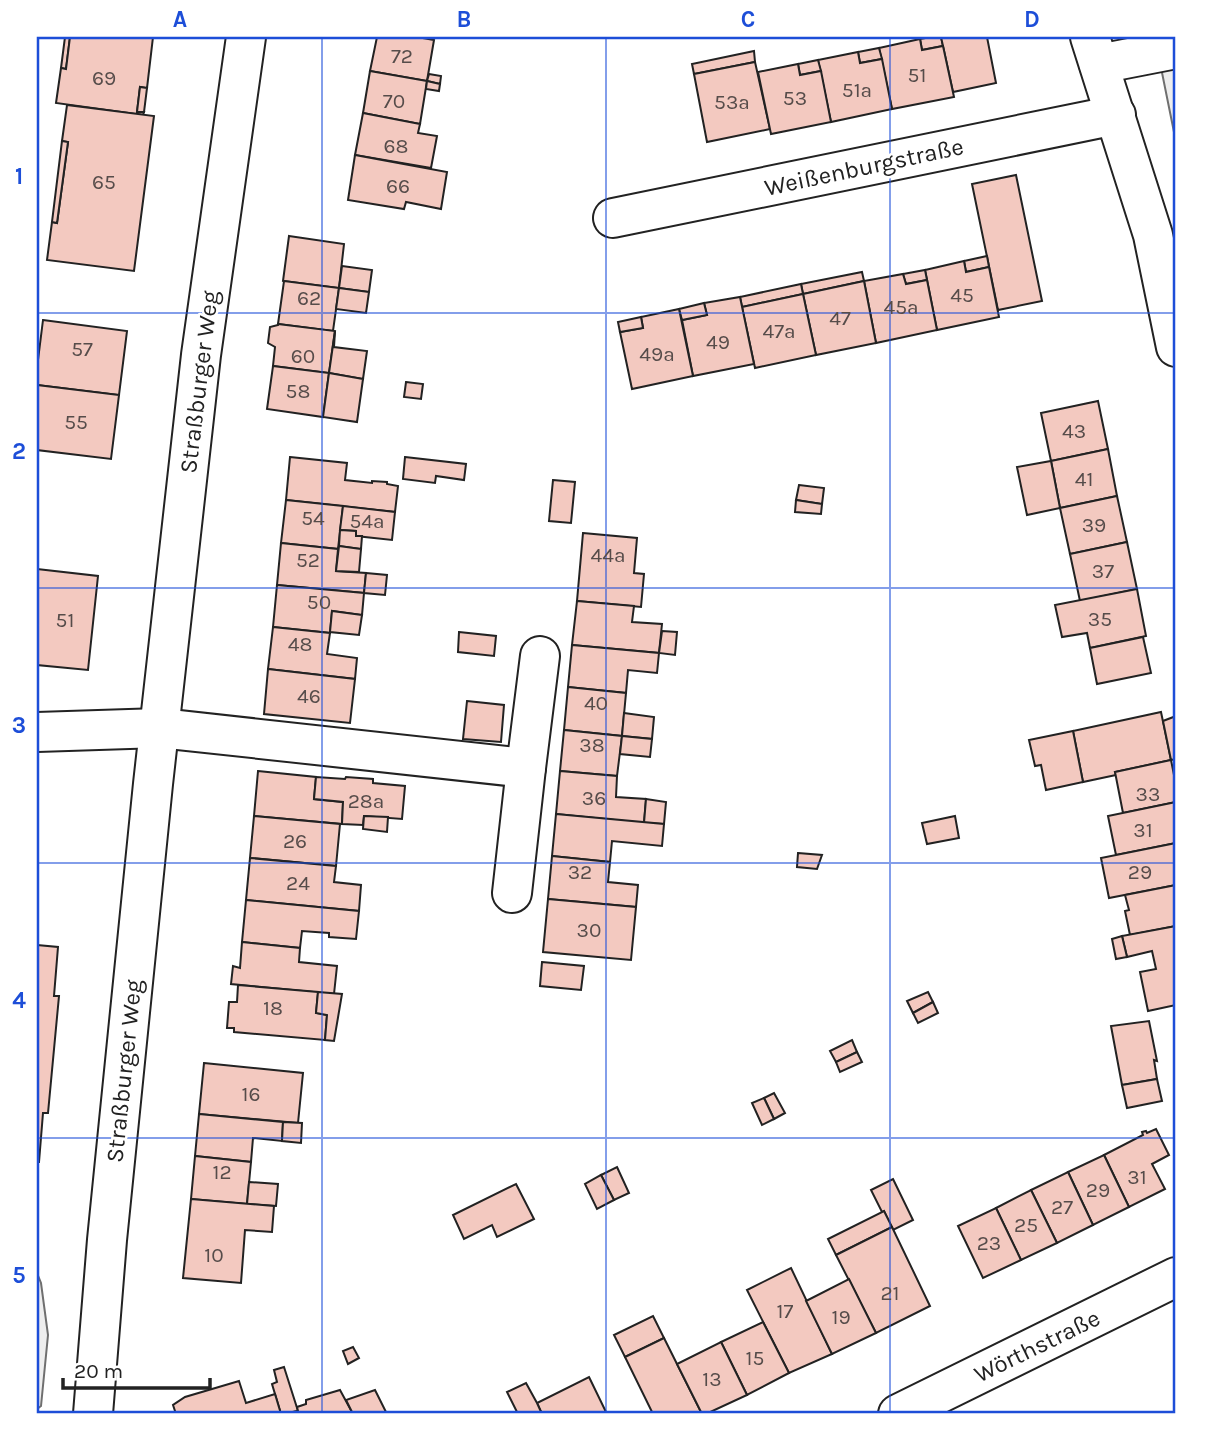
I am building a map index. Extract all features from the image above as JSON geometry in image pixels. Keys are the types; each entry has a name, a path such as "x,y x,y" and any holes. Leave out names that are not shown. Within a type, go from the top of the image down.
{"street":[{"name":"Straßburger Weg","path":"93,1414 107,1240 201,355 246,37"},
{"path":"1176,49 1095,50 1153,234 1176,347"},
{"name":"Weißenburgstraße","path":"613,218 1116,115"},
{"path":"512,893 540,656"},
{"path":"37,732 160,728 526,768"},
{"name":"Wörthstraße","path":"898,1414 1176,1277"}],"shaded area":[{"path":"1176,37 1176,142 1155,38"},
{"path":"37,1273 41,1283 48,1335 41,1406 37,1409"}],"building":[{"path":"65,37 70,37 66,69 61,68"},
{"path":"70,37 153,37 147,88 140,87 137,112 144,112 143,115 56,103 61,68 66,69"},
{"path":"377,37 417,37 434,40 427,81 370,71"},
{"path":"941,37 943,46 922,50 920,39"},
{"path":"941,37 987,37 996,83 953,92"},
{"path":"920,39 922,50 943,46 954,97 892,109 879,48"},
{"path":"879,48 882,59 860,63 858,52"},
{"path":"754,51 755,62 694,74 692,64"},
{"path":"858,52 860,63 882,59 892,109 831,122 818,60"},
{"path":"818,60 821,71 800,75 798,64"},
{"path":"755,62 770,129 707,142 694,74"},
{"path":"798,64 800,75 821,71 831,122 771,134 758,72"},
{"path":"370,71 427,81 420,124 363,113"},
{"path":"429,74 441,76 440,84 427,81"},
{"path":"427,81 440,84 439,91 426,89"},
{"path":"140,87 147,88 144,112 137,112"},
{"path":"67,105 154,116 134,271 47,260 52,222 57,223 68,142 62,141"},
{"path":"363,113 420,124 418,133 437,136 431,168 355,155"},
{"path":"62,141 68,142 57,223 52,222"},
{"path":"355,155 447,172 441,209 406,202 404,209 348,200"},
{"path":"1016,175 1042,301 998,310 972,184"},
{"path":"289,236 344,244 339,288 283,281"},
{"path":"987,256 989,267 966,272 964,261"},
{"path":"964,261 966,272 989,267 999,317 937,330 925,270"},
{"path":"342,266 372,270 369,292 339,288"},
{"path":"925,270 927,280 906,284 903,274"},
{"path":"862,272 864,281 803,294 801,284"},
{"path":"903,274 906,284 927,280 937,330 876,343 864,281"},
{"path":"284,281 339,288 333,331 278,324"},
{"path":"864,281 876,343 816,355 803,294"},
{"path":"801,284 803,294 742,307 740,297"},
{"path":"339,288 369,292 366,313 336,309"},
{"path":"803,294 816,355 755,368 742,307"},
{"path":"740,297 754,364 693,376 682,320 707,315 704,303"},
{"path":"704,303 707,315 682,320 679,309"},
{"path":"679,309 693,376 632,389 620,332 643,328 641,317"},
{"path":"641,317 643,328 620,332 618,322"},
{"path":"43,320 127,331 119,395 37,385"},
{"path":"278,324 335,331 329,373 273,366 275,347 268,343 270,327"},
{"path":"335,331 334,347 367,351 363,379 329,373"},
{"path":"273,366 329,373 323,417 267,409"},
{"path":"329,373 363,379 357,422 323,417"},
{"path":"406,382 423,384 421,399 404,397"},
{"path":"37,385 119,395 111,459 37,450"},
{"path":"1098,401 1108,449 1051,461 1041,413"},
{"path":"1108,449 1117,496 1060,508 1051,461"},
{"path":"290,457 347,463 345,480 387,482 398,486 395,512 286,500"},
{"path":"405,457 466,464 464,480 436,476 435,483 403,479"},
{"path":"1051,461 1060,508 1027,515 1017,467"},
{"path":"553,480 575,482 571,523 549,521"},
{"path":"799,485 824,488 822,504 796,500"},
{"path":"1117,496 1127,542 1070,554 1060,508"},
{"path":"286,500 343,506 338,549 281,543"},
{"path":"796,500 822,504 821,514 795,512"},
{"path":"343,506 395,512 392,540 356,536 356,531 340,530"},
{"path":"340,530 356,531 356,536 362,536 361,549 339,546"},
{"path":"583,533 637,538 634,573 644,574 641,607 577,601"},
{"path":"1127,542 1137,589 1080,601 1070,554"},
{"path":"281,543 338,549 336,571 366,573 364,593 277,585"},
{"path":"339,546 361,549 359,572 336,571"},
{"path":"37,569 98,576 88,670 37,665"},
{"path":"366,573 387,575 385,595 364,593"},
{"path":"277,585 364,593 362,615 332,611 330,633 273,627"},
{"path":"1137,589 1146,636 1090,648 1087,633 1062,637 1055,605"},
{"path":"577,601 634,606 632,622 662,624 659,653 572,645"},
{"path":"332,611 362,615 359,635 330,632"},
{"path":"273,627 330,633 327,654 357,658 355,679 268,669"},
{"path":"662,631 677,632 675,655 659,653"},
{"path":"459,632 496,636 494,656 458,652"},
{"path":"1143,637 1151,673 1097,684 1090,648"},
{"path":"572,645 659,653 657,673 628,670 626,693 568,687"},
{"path":"268,669 355,679 350,723 264,714"},
{"path":"568,687 626,693 622,736 564,730"},
{"path":"467,701 504,705 501,742 463,739"},
{"path":"1161,712 1171,760 1083,782 1073,731"},
{"path":"624,713 654,717 652,739 622,736"},
{"path":"1176,716 1176,759 1171,760 1163,721"},
{"path":"564,730 622,736 617,776 560,771"},
{"path":"1073,731 1083,782 1046,790 1041,765 1035,766 1029,740"},
{"path":"622,736 652,739 650,757 620,754"},
{"path":"1171,760 1176,802 1123,813 1115,772"},
{"path":"258,771 316,777 314,799 343,802 342,824 254,816"},
{"path":"560,771 617,776 616,797 646,799 644,823 556,814"},
{"path":"316,777 373,779 373,783 405,786 402,819 364,816 363,825 342,824 343,802 314,799"},
{"path":"646,799 666,802 664,824 644,823"},
{"path":"1176,802 1176,843 1116,855 1108,816"},
{"path":"556,814 664,824 662,846 612,841 610,862 552,856"},
{"path":"254,816 340,824 336,866 250,858"},
{"path":"364,816 388,817 387,832 363,829"},
{"path":"955,816 959,838 927,844 922,823"},
{"path":"1176,843 1176,885 1109,898 1101,858"},
{"path":"798,853 822,855 817,869 797,867"},
{"path":"552,856 610,862 608,882 638,885 636,907 548,899"},
{"path":"250,858 336,866 334,882 361,885 359,911 246,900"},
{"path":"1176,885 1176,926 1130,935 1125,911 1129,910 1125,895"},
{"path":"548,899 636,907 631,960 543,952"},
{"path":"246,900 359,911 356,939 302,931 300,948 242,942"},
{"path":"1176,926 1176,1005 1148,1011 1140,972 1156,969 1152,951 1127,957 1122,936"},
{"path":"1122,936 1127,957 1116,959 1112,939"},
{"path":"242,942 300,948 299,962 337,966 334,994 231,984 233,966 240,968"},
{"path":"37,945 58,947 54,996 59,996 48,1113 43,1113 39,1162 37,1162"},
{"path":"542,962 584,966 581,990 540,986"},
{"path":"238,985 318,992 316,1013 327,1015 325,1040 234,1032 234,1028 227,1028 229,1002 237,1002"},
{"path":"318,992 342,994 334,1041 325,1040 327,1015 316,1013"},
{"path":"928,992 933,1002 913,1013 907,1001"},
{"path":"933,1002 938,1013 918,1023 913,1013"},
{"path":"1149,1021 1157,1061 1154,1060 1157,1079 1122,1085 1111,1026"},
{"path":"852,1040 857,1052 836,1062 830,1051"},
{"path":"857,1052 862,1062 840,1072 836,1062"},
{"path":"204,1063 303,1073 298,1123 199,1114"},
{"path":"1157,1079 1162,1101 1127,1108 1122,1085"},
{"path":"774,1093 785,1113 774,1119 764,1098"},
{"path":"764,1098 774,1119 762,1125 752,1103"},
{"path":"199,1114 283,1122 282,1141 253,1138 251,1162 195,1156"},
{"path":"283,1122 302,1123 301,1143 282,1141"},
{"path":"1156,1129 1169,1155 1152,1164 1165,1189 1129,1207 1104,1155 1143,1135 1142,1132"},
{"path":"1104,1155 1129,1207 1093,1225 1068,1172"},
{"path":"195,1156 251,1162 247,1204 191,1199"},
{"path":"617,1167 629,1193 614,1200 601,1175"},
{"path":"1068,1172 1093,1225 1057,1243 1031,1190"},
{"path":"601,1175 614,1200 597,1209 585,1184"},
{"path":"893,1179 913,1220 893,1230 871,1190"},
{"path":"249,1182 278,1184 276,1206 247,1204"},
{"path":"516,1184 534,1219 497,1237 492,1225 464,1239 453,1215"},
{"path":"1031,1190 1057,1243 1021,1260 996,1208"},
{"path":"191,1199 274,1206 272,1232 245,1230 241,1283 183,1278"},
{"path":"996,1208 1021,1260 983,1278 958,1226"},
{"path":"884,1211 892,1227 836,1255 828,1239"},
{"path":"892,1227 930,1306 876,1333 836,1255"},
{"path":"791,1268 832,1354 789,1373 747,1290"},
{"path":"849,1279 876,1333 832,1354 806,1301"},
{"path":"653,1316 664,1338 625,1357 614,1335"},
{"path":"763,1322 789,1373 747,1395 721,1342"},
{"path":"664,1338 702,1414 653,1414 625,1357"},
{"path":"721,1342 747,1395 702,1414 677,1364"},
{"path":"353,1347 359,1358 348,1364 343,1351"},
{"path":"284,1367 298,1411 281,1414 272,1384 277,1382 274,1370"},
{"path":"589,1377 607,1414 542,1414 537,1403"},
{"path":"239,1381 246,1403 275,1394 281,1414 176,1414 173,1405 185,1397"},
{"path":"526,1383 542,1414 518,1414 507,1392"},
{"path":"340,1390 353,1414 284,1414 298,1411 297,1407 306,1404 306,1400"},
{"path":"375,1390 387,1414 353,1414 346,1400"}]}
